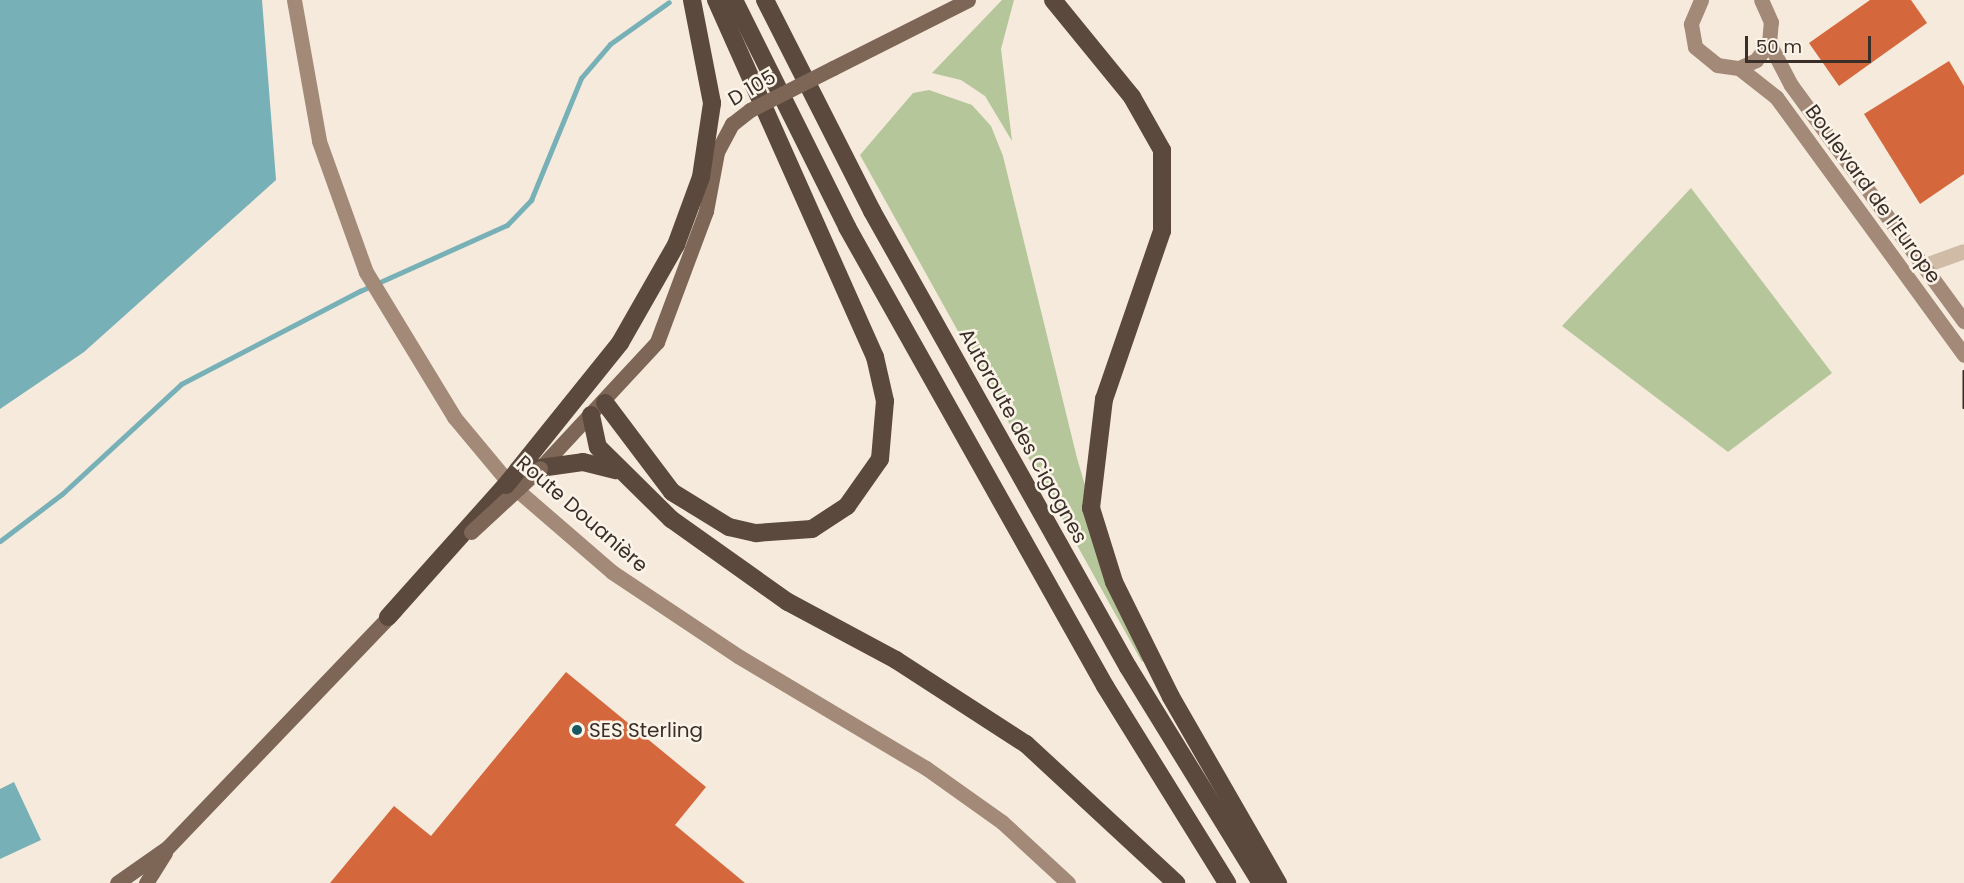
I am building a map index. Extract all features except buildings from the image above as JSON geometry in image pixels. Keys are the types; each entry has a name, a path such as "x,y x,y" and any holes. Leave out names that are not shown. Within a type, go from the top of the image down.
{"highway":[{"path":"388,617 518,470 620,343 680,234 701,177 712,103 692,0"},
{"path":"605,403 672,492 729,527 756,533 812,529 848,506 880,459 885,401 875,357 716,0"},
{"path":"734,0 852,237 1105,686 1227,883"},
{"name":"Autoroute des Cigognes","path":"765,0 872,211 1093,605 1261,883"},
{"path":"1053,0 1132,97 1162,150 1162,231 1104,399 1091,508 1114,582 1171,697 1278,883"},
{"path":"591,415 598,447 616,470 741,571 924,676 1026,744 1176,883"},
{"path":"540,468 583,462 616,470"}],"main road":[{"name":"Route Douanière","path":"294,0 319,141 366,273 454,417 509,483 612,572 738,656 926,768 1002,822 1068,883"},
{"name":"D 105","path":"168,847 471,532 605,403 657,342 706,211 717,152 732,124 750,110 968,0"},
{"path":"1701,0 1690,24 1695,46 1717,65 1739,68 1756,60 1769,43 1771,22 1762,0"},
{"name":"Boulevard de l'Europe","path":"1769,43 1791,85 1964,321"},
{"name":"Boulevard de l'Europe","path":"1739,68 1776,97 1964,355"},
{"path":"117,883 168,847"},
{"path":"146,883 168,847"}],"street":[{"path":"1924,265 1964,251"}],"green space":[{"path":"1002,0 1014,0 1001,49 1012,141 985,96 961,80 932,73"},
{"path":"929,90 972,105 991,126 1003,156 1077,458 1110,571 1146,658 1142,662 860,155 913,93"},
{"path":"1691,188 1832,373 1728,452 1562,326"}],"water":[{"path":"0,0 262,0 276,180 84,352 0,409"},
{"path":"14,782 41,840 0,859 0,789"}],"waterway":[{"path":"0,541 62,494 181,384 360,291 507,225 531,200 581,78 610,44 669,2"}],"tram line":[{"path":"1964,371 1964,408"}],"place":[{"name":"SES Sterling","path":"577,730"}]}
